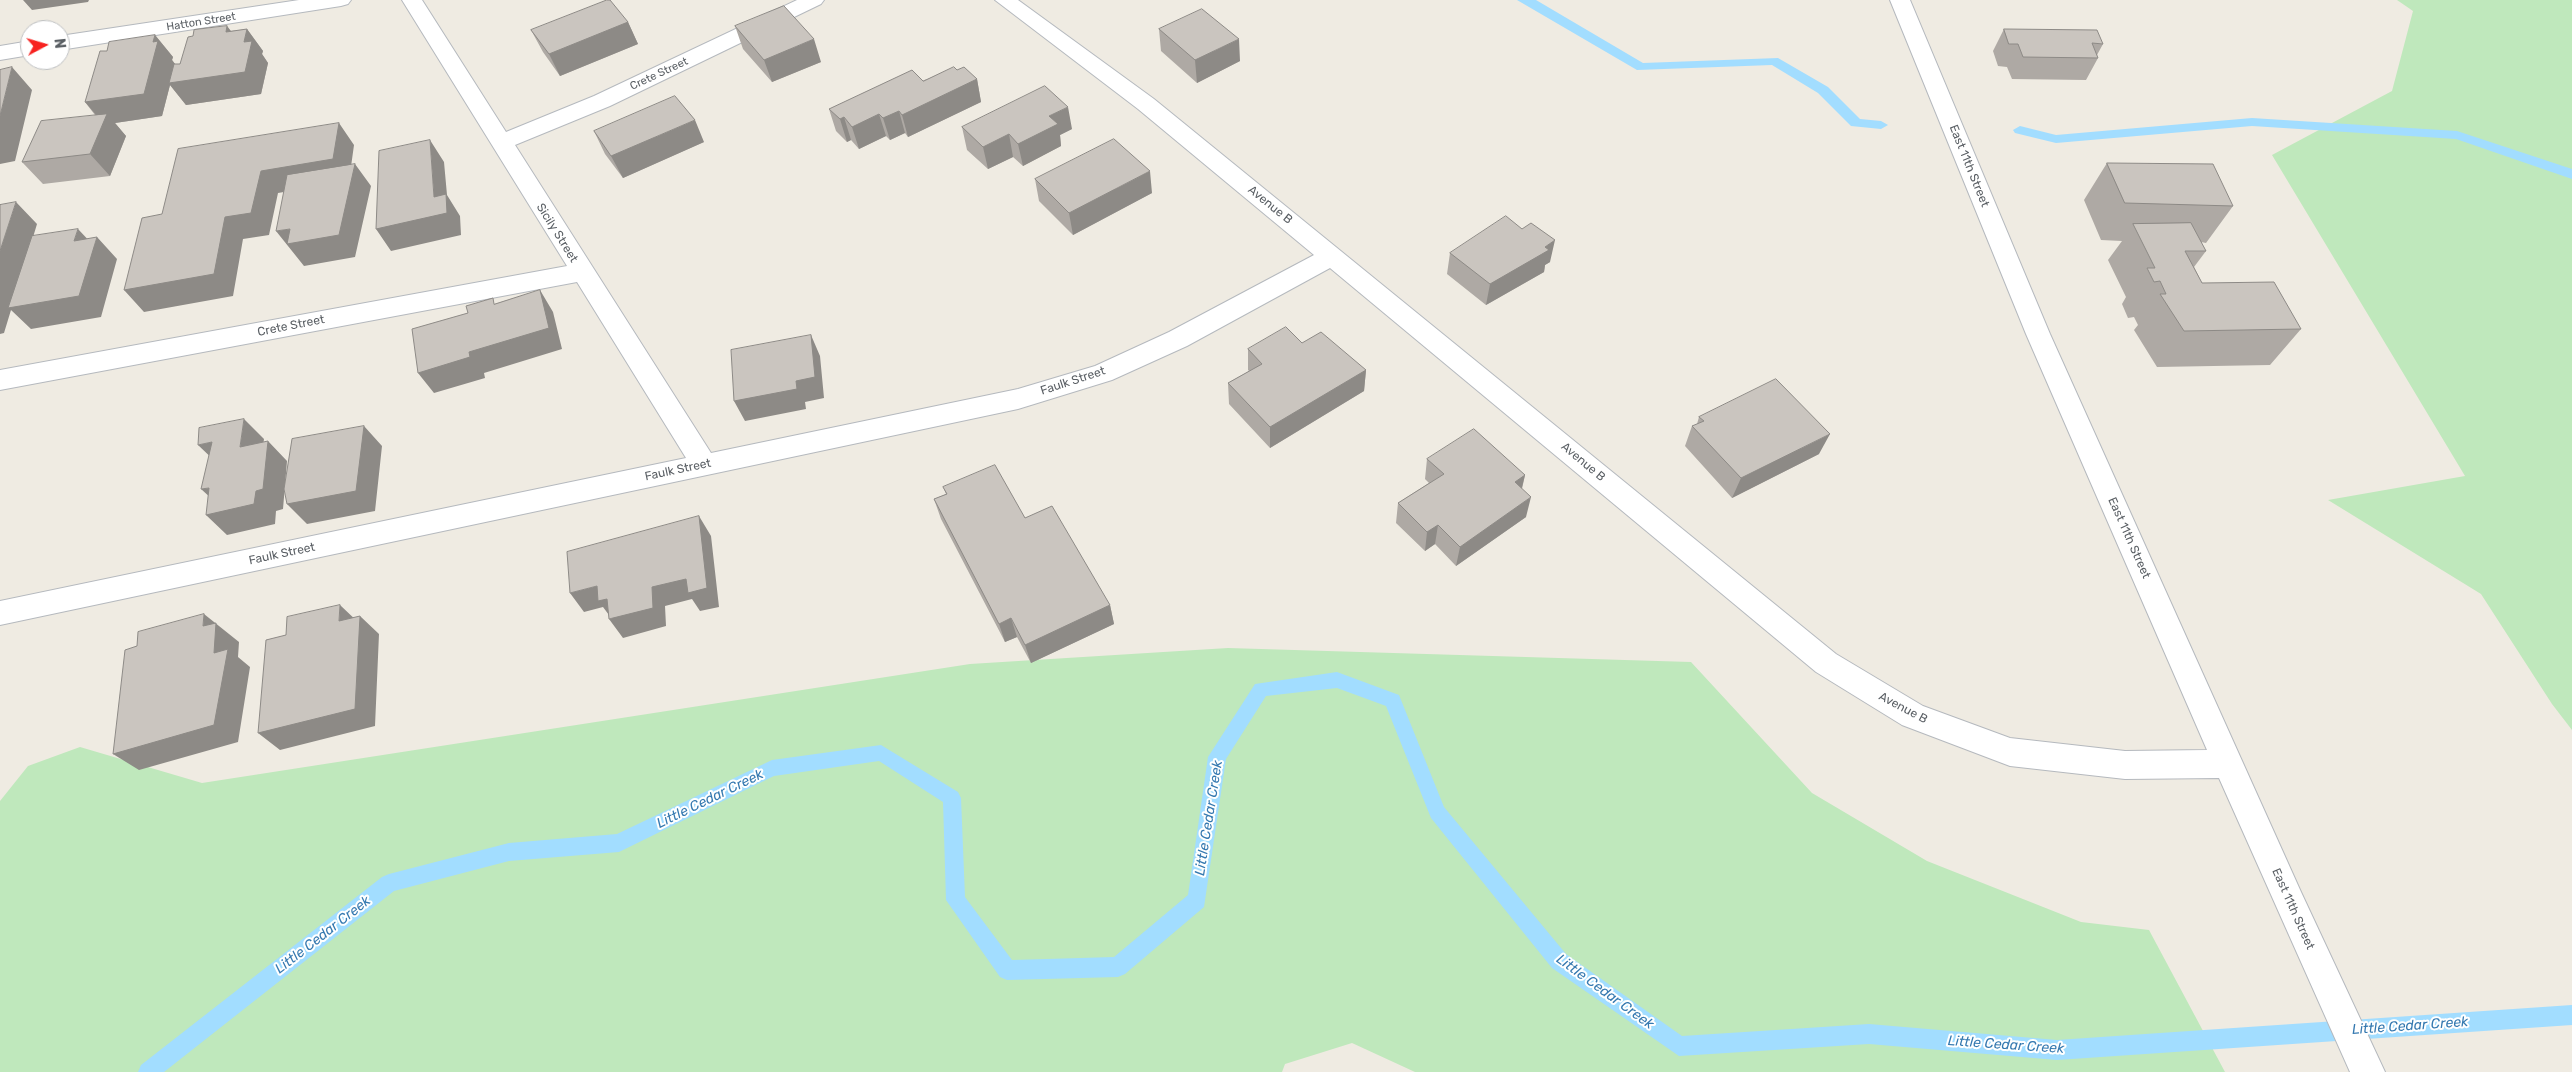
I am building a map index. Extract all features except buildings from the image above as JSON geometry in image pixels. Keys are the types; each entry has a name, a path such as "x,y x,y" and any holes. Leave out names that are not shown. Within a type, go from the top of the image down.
{"street":[{"name":"Hatton Street","path":"70,42 341,0"},
{"name":"Sicily Street","path":"412,0 704,464"},
{"name":"Crete Street","path":"502,142 602,101 814,0"},
{"name":"Avenue B","path":"1005,0 1146,104 1826,663 1913,716 2010,752 2125,765 2229,764"},
{"name":"East 11th Street","path":"1900,0 2038,334 2290,903 2368,1072"},
{"path":"0,53 20,50"},
{"name":"Faulk Street","path":"0,613 1018,399 1104,373 1178,339 1333,256"},
{"name":"Crete Street","path":"0,380 582,272"}],"green space":[{"path":"2397,0 2572,0 2572,730 2552,704 2481,594 2328,500 2465,476 2272,155 2392,91 2413,11"},
{"path":"1228,648 1691,662 1812,793 1927,861 2081,922 2149,930 2225,1072 1415,1072 1352,1043 1285,1064 1282,1072 0,1072 0,801 28,766 80,747 202,783 970,664"}],"waterway":[{"path":"1523,0 1532,3 1641,67 1774,61 1823,90 1856,123 1881,125"},
{"path":"2020,130 2056,139 2252,122 2457,135 2572,174"},
{"name":"Little Cedar Creek","path":"148,1072 389,883 509,852 619,843 772,768 881,753 952,798 956,900 1007,970 1118,967 1197,900 1217,757 1261,689 1337,680 1393,701 1437,812 1559,961 1679,1046 1869,1034 2057,1050 2572,1015"}]}
